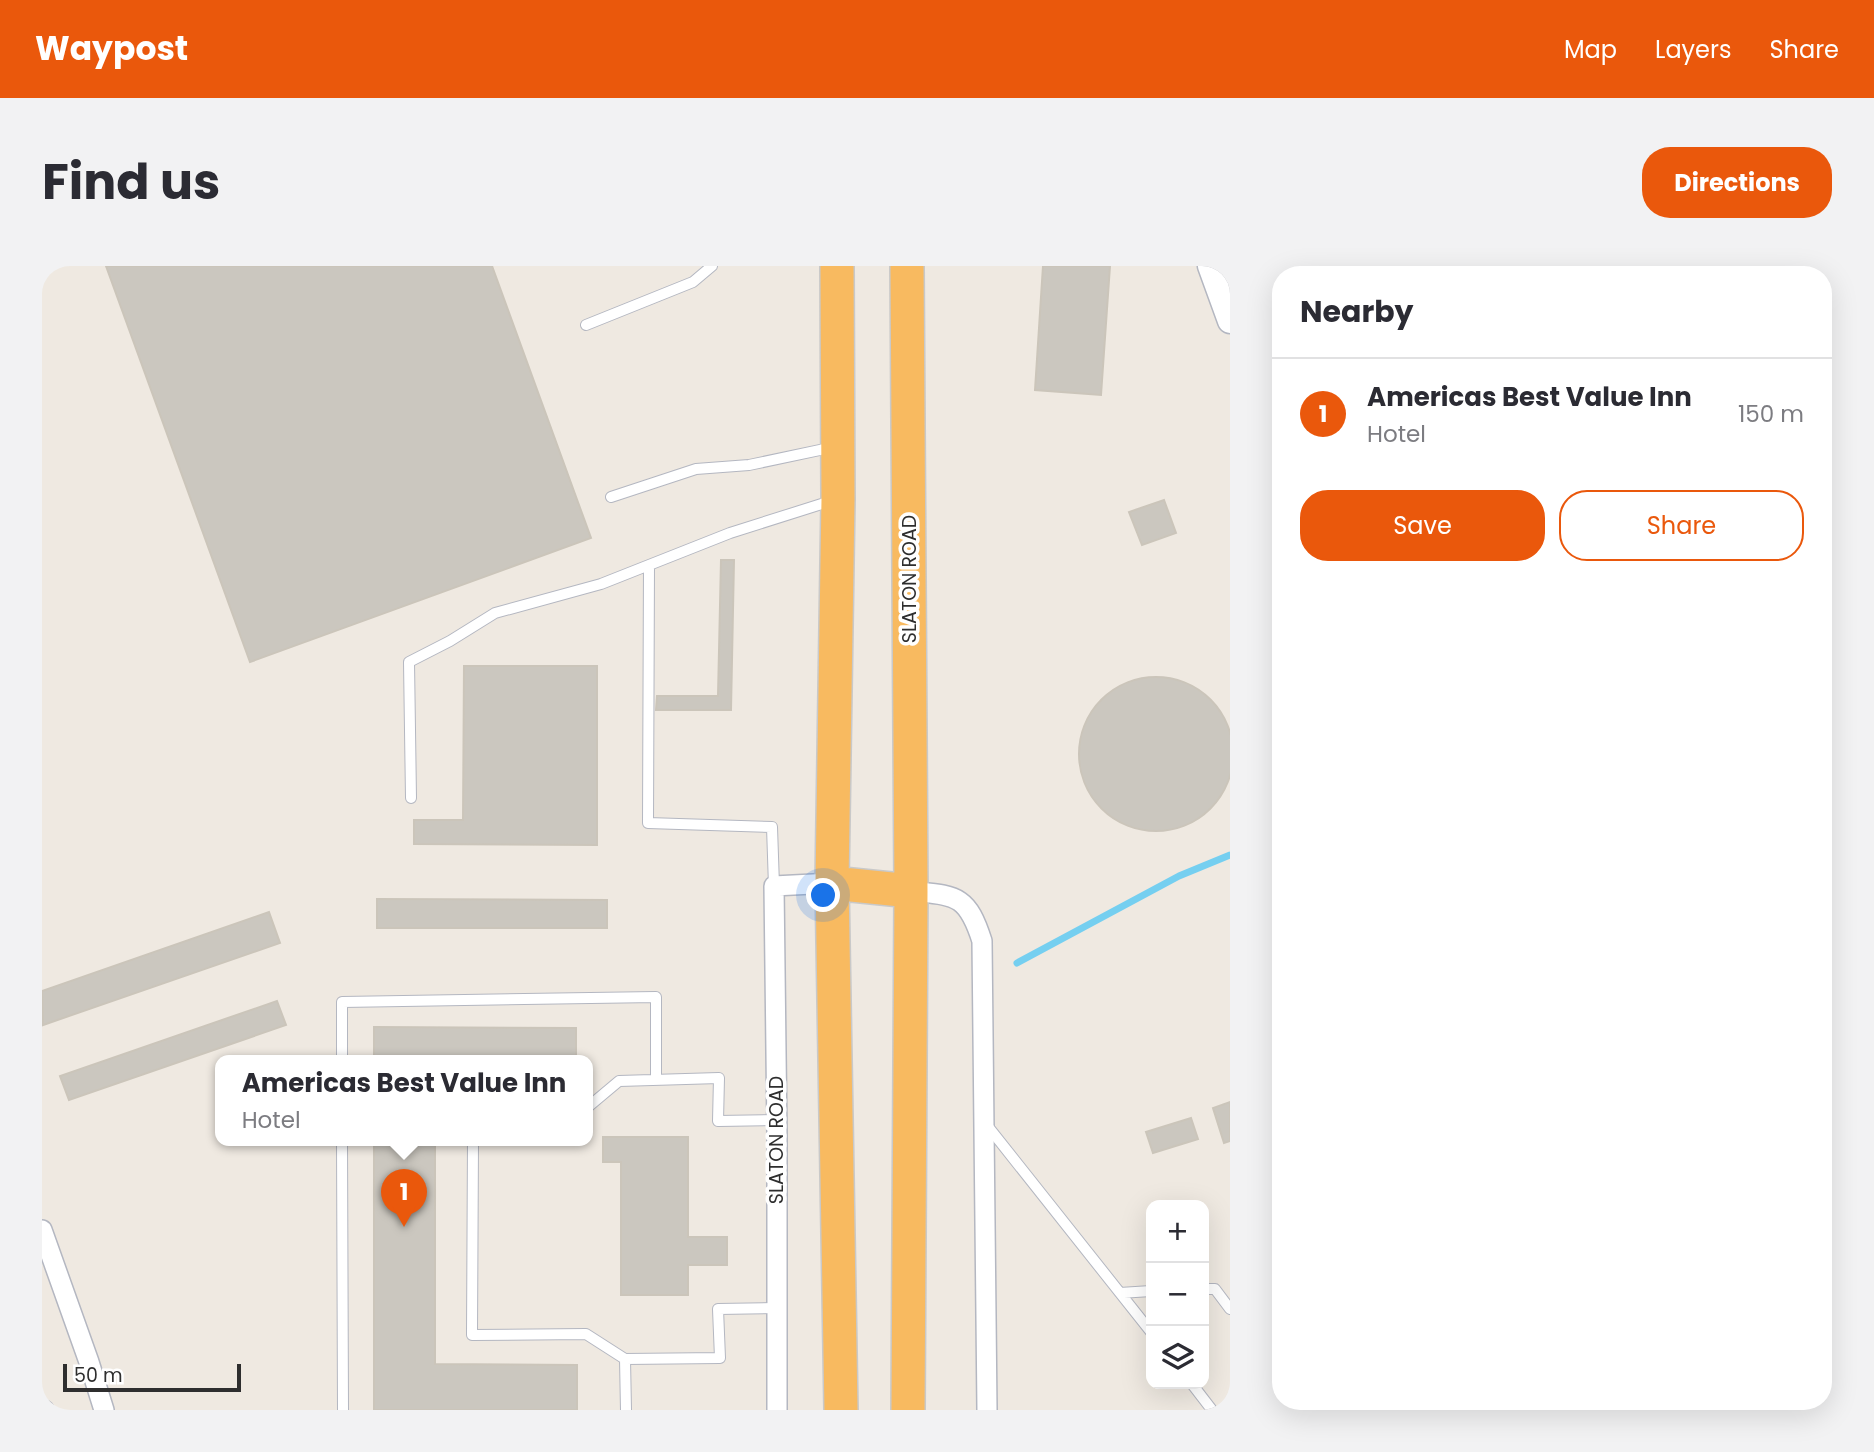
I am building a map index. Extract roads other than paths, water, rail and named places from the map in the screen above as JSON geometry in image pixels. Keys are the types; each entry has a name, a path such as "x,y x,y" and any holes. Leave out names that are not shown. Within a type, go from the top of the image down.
{"highway":[{"path":"837,266 838,499 832,883 841,1410"},
{"name":"SLATON ROAD","path":"907,266 911,891 908,1410"},
{"path":"832,883 911,891"},
{"path":"910,1160 932,1410"}],"street":[{"path":"1210,266 1230,321"},
{"path":"774,886 832,883"},
{"name":"SLATON ROAD","path":"774,886 777,1120 776,1410"},
{"path":"911,891 954,896 974,915 982,941 987,1410"},
{"path":"42,1230 104,1410"}],"lane":[{"path":"586,325 693,282 712,266"},
{"path":"611,497 696,469 749,465 838,447"},
{"path":"411,798 409,662 495,613 601,584 730,533 838,499"},
{"path":"649,565 648,823 772,827 774,886"},
{"path":"342,1055 342,1002 656,997 656,1079"},
{"path":"593,1103 619,1081 719,1078 718,1121 777,1120"},
{"path":"984,1122 1146,1326"},
{"path":"342,1146 343,1410"},
{"path":"472,1146 472,1335 586,1334 625,1359 720,1358 718,1308 777,1308"},
{"path":"1209,1289 1215,1289 1230,1309"},
{"path":"1121,1293 1146,1291"},
{"path":"625,1359 626,1410"},
{"path":"1196,1389 1212,1410"}],"waterway":[{"path":"1017,963 1179,876 1230,855"}],"place":[{"name":"Americas Best Value Inn","path":"404,1227"}]}
